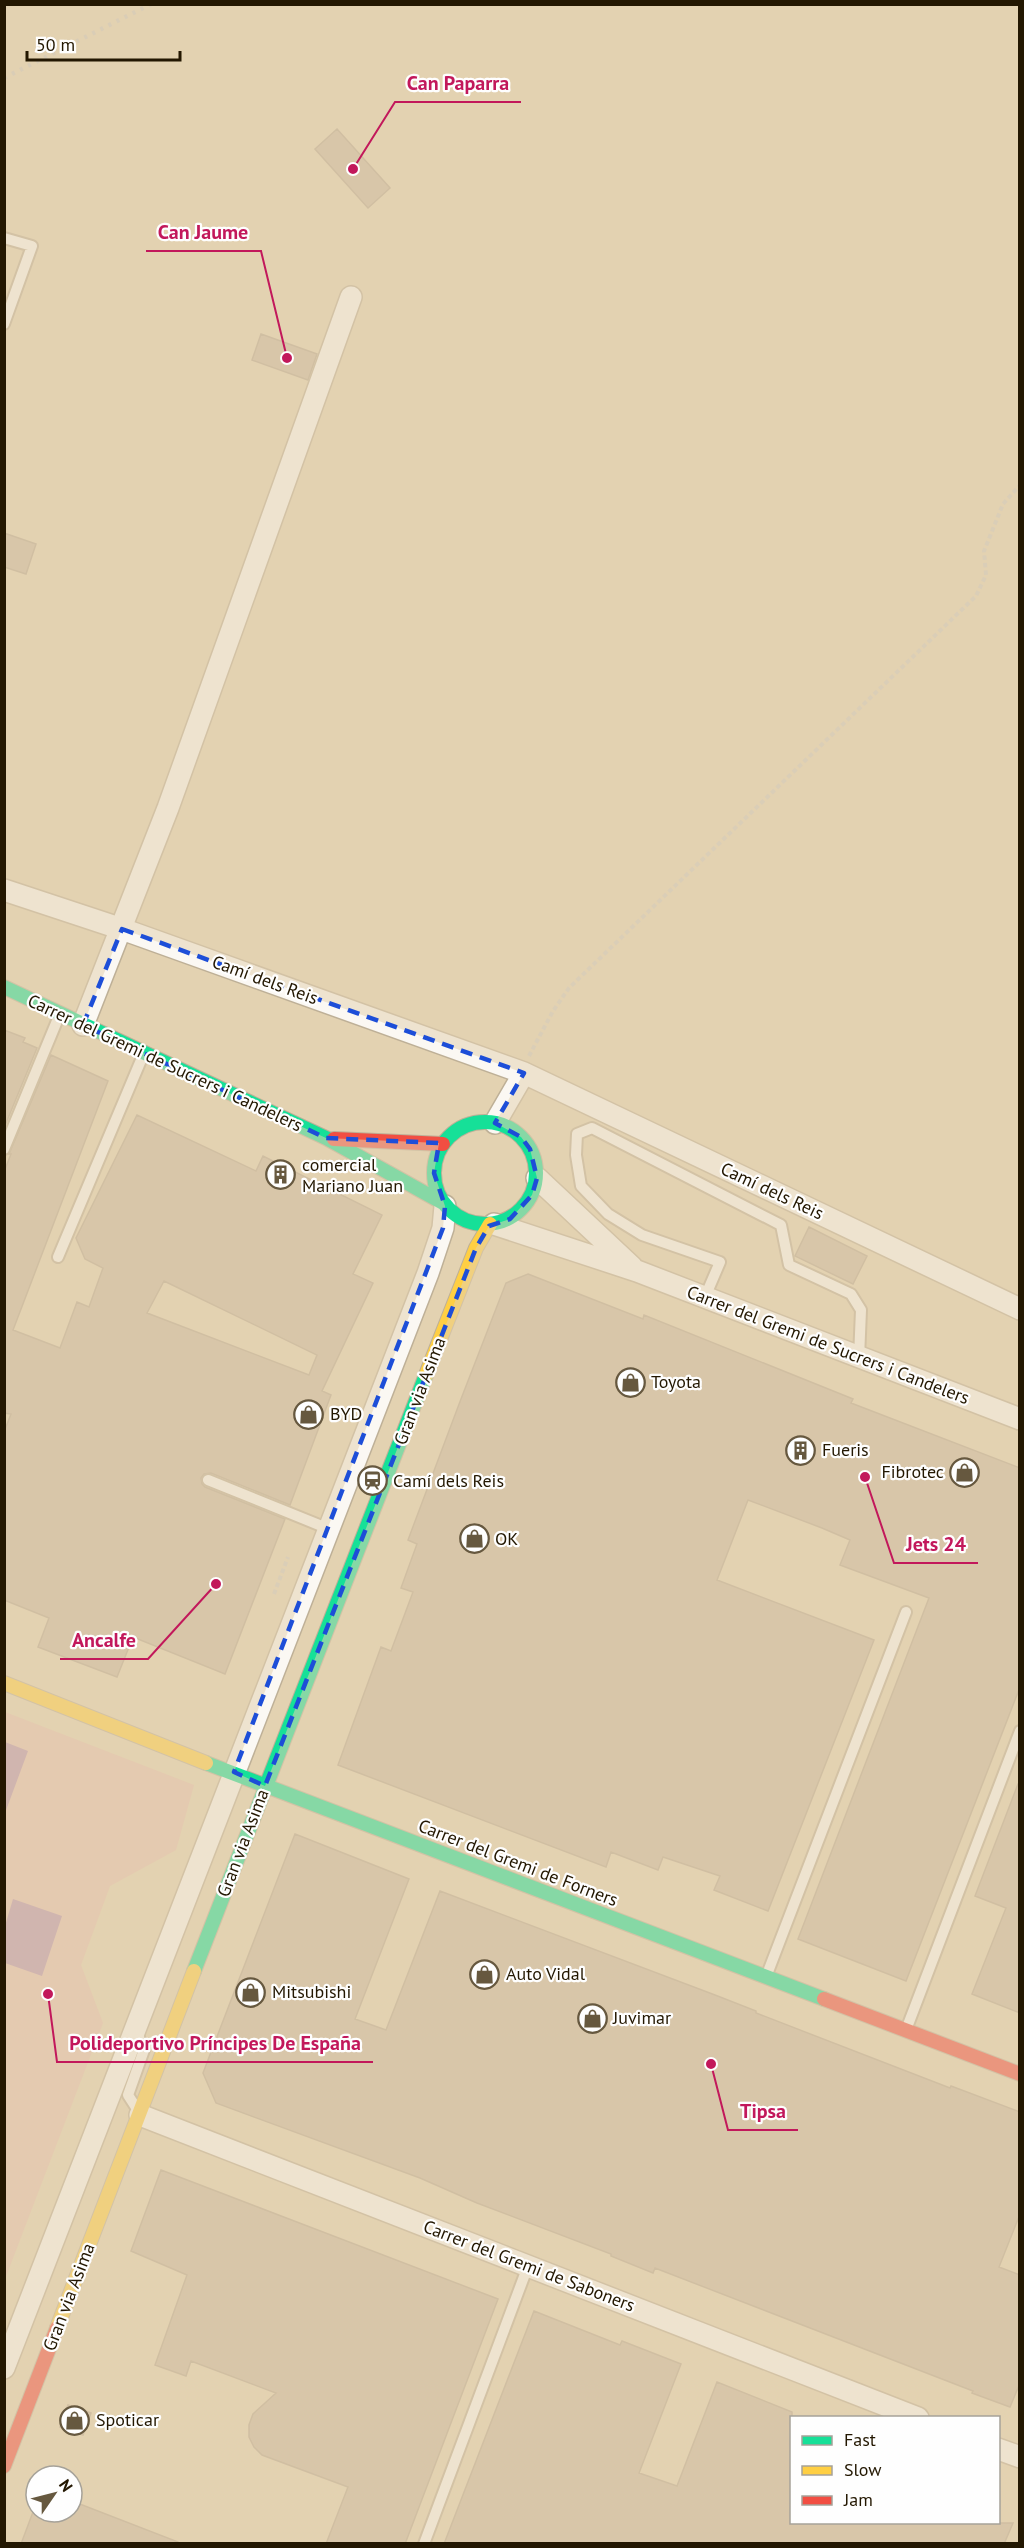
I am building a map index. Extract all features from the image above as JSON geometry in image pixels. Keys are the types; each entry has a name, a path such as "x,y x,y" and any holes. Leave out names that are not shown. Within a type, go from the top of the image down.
{"street":[{"path":"83,1025 180,776 351,297"},
{"name":"Camí dels Reis","path":"4,890 122,929 524,1074 1020,1309"},
{"name":"Carrer del Gremi de Sucrers i Candelers","path":"4,987 326,1138 444,1204"},
{"path":"495,1123 524,1074"},
{"path":"480,1122 495,1123 509,1128 521,1137 530,1149 536,1163 537,1178 532,1195 523,1209 510,1219 492,1224 466,1221 444,1204 436,1189 434,1173 437,1158 443,1144 453,1133 480,1122"},
{"path":"326,1138 443,1144"},
{"name":"Carrer del Gremi de Sucrers i Candelers","path":"537,1178 636,1271"},
{"name":"Gran via Asima","path":"4,2368 428,1273 443,1228 444,1204"},
{"name":"Carrer del Gremi de Sucrers i Candelers","path":"492,1224 636,1271 1020,1419"},
{"name":"Gran via Asima","path":"4,2466 476,1248 492,1224"},
{"name":"Carrer del Gremi de Forners","path":"4,1683 266,1786 1020,2074"},
{"name":"Carrer del Gremi de Saboners","path":"140,2115 913,2416"},
{"path":"1000,2449 1020,2457"}],"lane":[{"path":"4,238 32,246 4,324"},
{"path":"4,1149 60,1014"},
{"path":"58,1257 144,1053"},
{"path":"705,1297 720,1262 642,1234 608,1214 581,1186 576,1155 577,1134 592,1128 781,1225 789,1265 852,1294 861,1310 859,1358"},
{"path":"208,1480 329,1529"},
{"path":"766,1977 906,1612"},
{"path":"906,2030 1020,1731"},
{"path":"135,2027 144,2050 128,2095 140,2115"},
{"path":"424,2544 528,2266"}],"path":[{"path":"524,1074 531,1049 569,988 976,596 986,575 984,551 1003,504 1020,485"},
{"path":"274,1594 288,1557"}],"highlighted area":[{"path":"122,929 524,1073 495,1123 521,1137 530,1149 537,1178 532,1195 510,1219 489,1226 476,1248 265,1786 234,1772 443,1228 445,1206 434,1173 439,1143 326,1138 83,1025"}],"shaded area":[{"path":"5,1712 194,1785 176,1850 110,1886 81,1965 103,2023 5,2279"},
{"path":"5,1742 28,1751 5,1813"},
{"path":"13,1899 62,1916 42,1976 5,1963 5,1926"}],"building":[{"path":"337,129 390,188 368,208 315,149"},
{"path":"261,334 317,354 308,380 252,360"},
{"path":"4,533 36,544 26,574 4,567"},
{"path":"4,1030 25,1038 23,1042 37,1048 4,1128"},
{"path":"51,1055 108,1081 13,1330 60,1348 77,1302 89,1307 103,1268 85,1259 76,1238 137,1115 256,1171 263,1156 382,1215 353,1274 373,1283 322,1391 331,1395 290,1505 211,1473 204,1474 201,1478 205,1487 285,1519 225,1674 133,1637 117,1677 38,1647 49,1618 4,1600 4,1432 11,1414 4,1413 4,1172 11,1154 9,1154","holes":["164,1281 317,1355 309,1375 147,1313"]},
{"path":"809,1227 867,1256 853,1284 795,1256"},
{"path":"528,1274 643,1319 644,1315 853,1399 851,1403 1020,1468 1020,1687 906,1981 798,1939 929,1598 840,1565 850,1540 822,1528 748,1500 717,1580 874,1640 768,1911 714,1890 720,1876 663,1857 658,1870 611,1852 606,1867 338,1765 381,1647 391,1651 413,1592 401,1588 417,1544 408,1540 461,1399 506,1283"},
{"path":"1018,1784 1020,1784 1020,2013 972,1994 1006,1908 975,1896"},
{"path":"295,1834 409,1879 355,2019 386,2030 440,1891 715,1995 950,2088 951,2086 1020,2112 1020,2214 999,2267 1020,2275 1020,2383 1010,2407 655,2268 653,2273 420,2178 216,2103 203,2073"},
{"path":"161,2170 498,2299 405,2544 326,2544 348,2487 262,2455 254,2447 249,2437 249,2425 253,2414 276,2393 191,2361 186,2376 155,2365 187,2275 131,2251"},
{"path":"534,2311 620,2345 622,2341 681,2364 639,2473 677,2486 717,2382 792,2412 790,2416 790,2524 1013,2523 1004,2544 444,2544"},
{"name":"Spoticar","path":"68,2405 91,2413 83,2435 60,2427"},
{"path":"84,2506 178,2542 178,2544 21,2544 28,2524 84,2524"}],"railway":[{"path":"4,78 151,4"}],"traffic: fast":[{"path":"4,987 326,1138 443,1203"},
{"path":"485,1122 504,1126 521,1137 532,1154 536,1173 532,1192 521,1209 504,1220 485,1224 466,1220 449,1209 438,1192 434,1173 438,1154 449,1137 466,1126 485,1122"},
{"path":"194,1971 426,1375"},
{"path":"206,1763 824,1999"}],"traffic: slow":[{"path":"426,1375 476,1248 490,1224"},
{"path":"4,1683 206,1763"},
{"path":"57,2328 194,1971"}],"traffic: jam":[{"path":"334,1139 443,1144"},
{"path":"824,1999 1020,2074"},
{"path":"4,2466 57,2328"}],"place":[{"name":"Can Paparra","path":"353,169"},
{"name":"Can Jaume","path":"287,358"},
{"name":"comercial Mariano Juan","path":"281,1175"},
{"name":"Toyota","path":"630,1382"},
{"name":"BYD","path":"309,1414"},
{"name":"Fueris","path":"801,1450"},
{"name":"Fibrotec","path":"965,1472"},
{"name":"Jets 24","path":"865,1477"},
{"name":"Camí dels Reis","path":"372,1481"},
{"name":"OK","path":"474,1539"},
{"name":"Ancalfe","path":"216,1584"},
{"name":"Auto Vidal","path":"485,1974"},
{"name":"Mitsubishi","path":"251,1992"},
{"name":"Polideportivo Príncipes De España","path":"48,1994"},
{"name":"Juvimar","path":"592,2018"},
{"name":"Tipsa","path":"711,2064"},
{"name":"Spoticar","path":"75,2420"}]}
